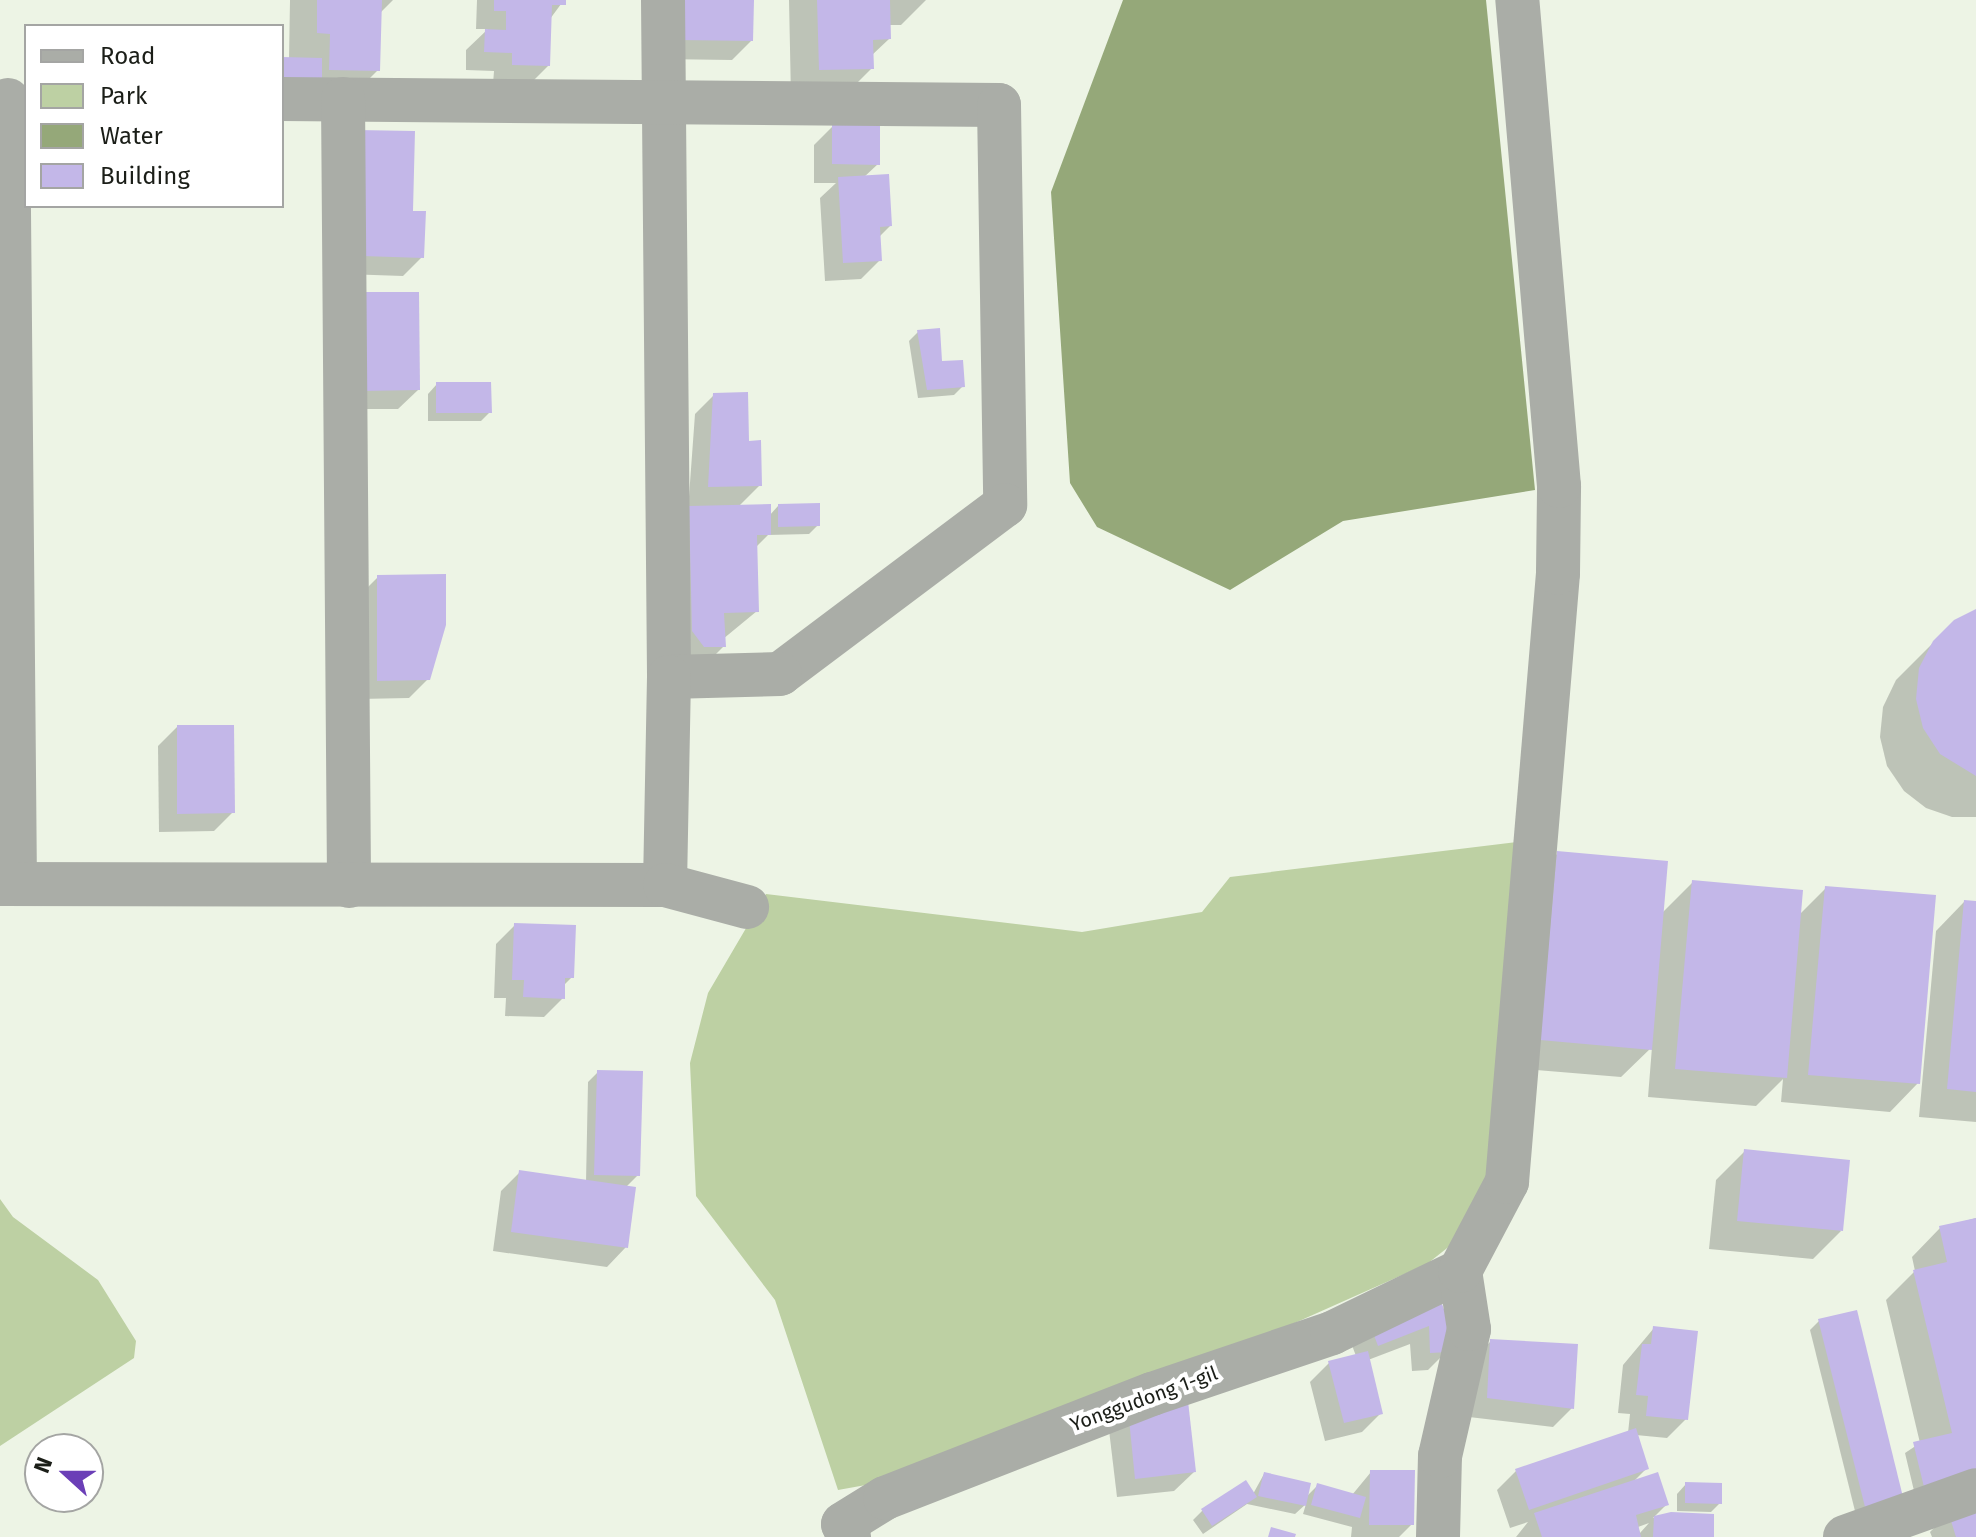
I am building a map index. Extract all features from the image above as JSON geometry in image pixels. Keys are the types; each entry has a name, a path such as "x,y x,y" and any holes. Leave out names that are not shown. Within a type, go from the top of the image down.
{"street":[{"path":"663,0 661,100 669,677 665,885"},
{"path":"1441,1535 1440,1456 1469,1329 1460,1271 1507,1182 1558,573 1559,486 1517,0"},
{"path":"284,99 999,105 1005,505 780,674 669,677"},
{"path":"343,99 349,886"},
{"path":"11,100 8,884 665,885 747,907"},
{"name":"Yonggudong 1-gil","path":"849,1537 843,1524 885,1498 1152,1394 1332,1333 1460,1271"},
{"path":"1845,1537 1976,1490"}],"green space":[{"path":"1517,842 1495,1210 1427,1264 1270,1334 888,1481 838,1490 775,1300 696,1196 690,1063 708,993 766,894 1082,932 1202,912 1230,877"},
{"path":"0,1199 13,1217 98,1280 136,1341 134,1358 0,1446"}],"water":[{"path":"1123,0 1486,0 1535,490 1343,521 1230,590 1097,527 1070,483 1051,192"}],"building":[{"path":"317,0 382,0 380,71 329,70 330,34 317,33"},
{"path":"494,0 566,0 566,5 552,5 550,66 512,65 512,53 484,52 485,29 506,30 506,11 494,11"},
{"path":"680,0 754,0 753,41 679,40"},
{"path":"817,0 890,0 891,39 873,40 874,69 819,70"},
{"path":"284,57 322,58 322,80 284,80"},
{"path":"832,124 880,124 880,165 832,164"},
{"path":"357,130 415,131 413,211 426,211 424,258 362,256"},
{"path":"889,174 892,226 880,227 882,261 843,263 838,177"},
{"path":"363,292 419,292 420,390 363,391"},
{"path":"940,328 942,361 963,360 965,387 927,390 917,330"},
{"path":"436,382 491,382 492,413 436,413"},
{"path":"748,392 749,441 761,440 762,486 708,487 713,393"},
{"path":"820,503 820,526 778,527 778,504"},
{"path":"771,504 771,535 757,535 759,612 724,613 726,647 704,647 692,631 689,506"},
{"path":"446,574 446,625 430,680 377,681 377,575"},
{"path":"1976,609 1976,776 1940,754 1923,728 1916,699 1919,668 1933,641 1954,620"},
{"path":"177,725 234,725 235,813 177,814"},
{"path":"1557,851 1668,861 1652,1050 1540,1040"},
{"path":"1692,880 1803,890 1787,1078 1675,1069"},
{"path":"1825,886 1936,895 1920,1084 1808,1075"},
{"path":"1964,900 1976,901 1976,1092 1947,1089"},
{"path":"514,923 576,925 574,978 565,978 565,999 523,997 524,980 512,980"},
{"path":"597,1070 643,1071 640,1176 594,1175"},
{"path":"1744,1149 1850,1160 1843,1231 1737,1221"},
{"path":"519,1170 636,1187 628,1248 511,1232"},
{"path":"1976,1218 1976,1469 1924,1487 1913,1442 1952,1433 1913,1270 1947,1262 1939,1226"},
{"path":"1438,1293 1449,1323 1449,1352 1430,1353 1429,1326 1378,1346 1368,1319"},
{"path":"1857,1310 1903,1497 1865,1507 1818,1319"},
{"path":"1653,1326 1698,1331 1688,1420 1646,1416 1648,1396 1636,1395 1642,1344 1651,1344"},
{"path":"1490,1339 1578,1344 1574,1409 1487,1398"},
{"path":"1368,1351 1383,1414 1344,1423 1328,1361"},
{"path":"1188,1401 1196,1472 1135,1479 1128,1409"},
{"path":"1636,1428 1649,1469 1529,1510 1515,1469"},
{"path":"1370,1470 1415,1470 1414,1525 1369,1525"},
{"path":"1264,1472 1311,1483 1306,1506 1258,1496"},
{"path":"1658,1472 1669,1505 1636,1515 1641,1537 1542,1537 1534,1513"},
{"path":"1246,1480 1257,1497 1212,1526 1201,1509"},
{"path":"1685,1482 1722,1483 1722,1504 1685,1503"},
{"path":"1317,1483 1366,1497 1360,1518 1311,1505"},
{"path":"1976,1502 1976,1537 1956,1537 1948,1511"},
{"path":"1671,1512 1714,1514 1714,1537 1653,1537 1654,1516"},
{"path":"1271,1527 1296,1534 1295,1537 1268,1537"}]}
